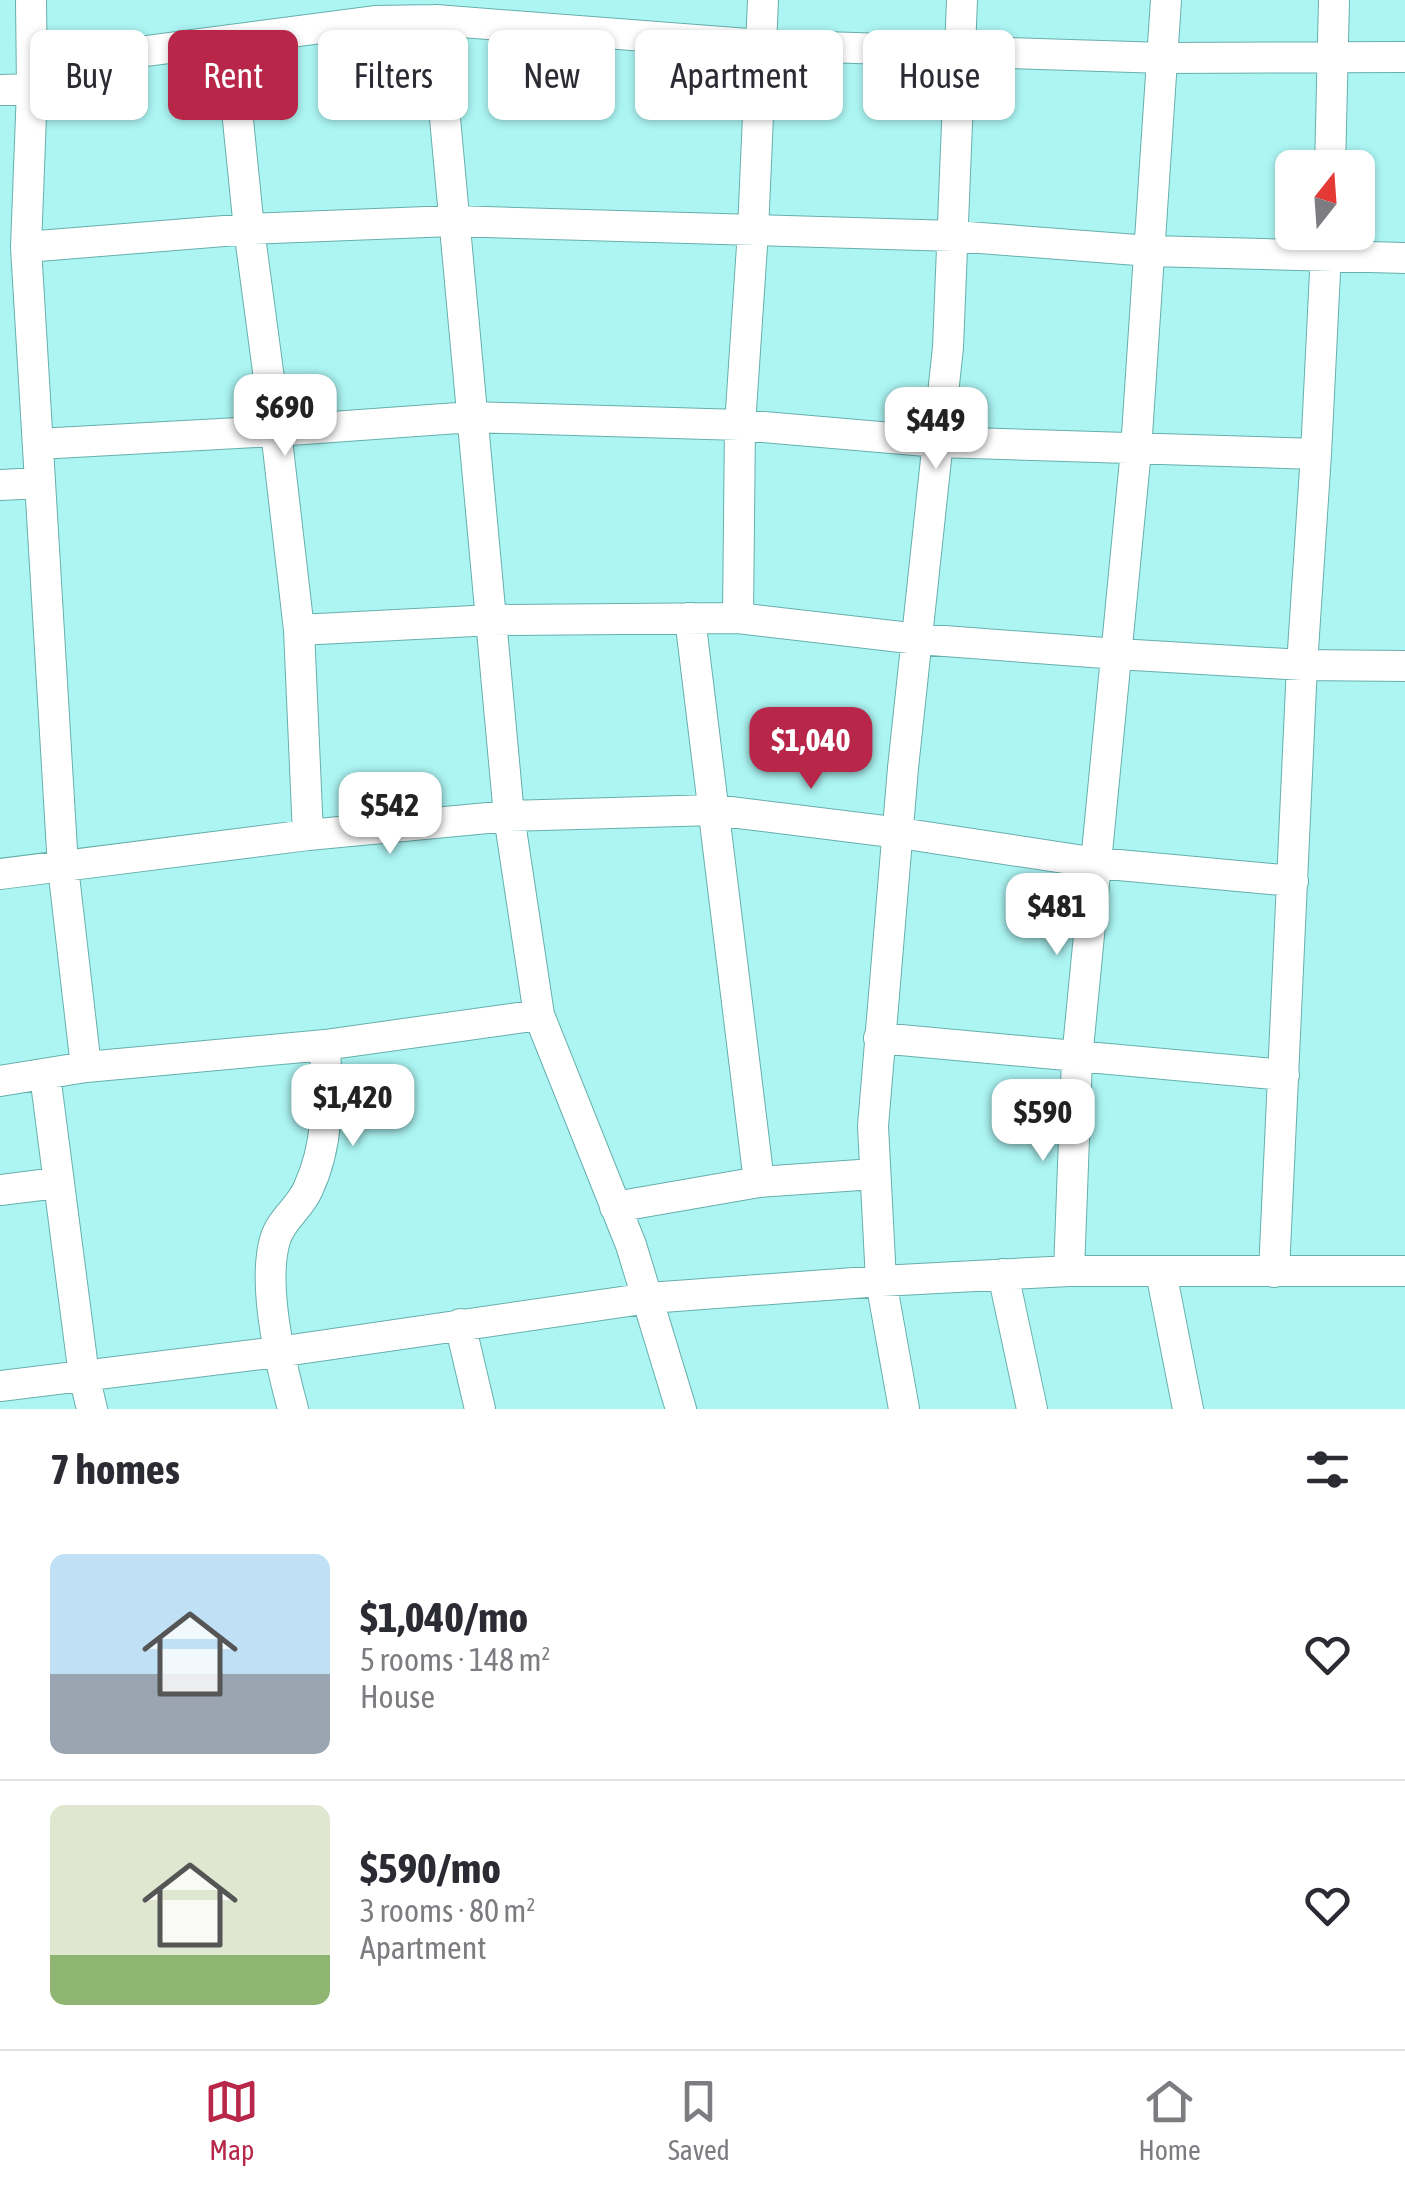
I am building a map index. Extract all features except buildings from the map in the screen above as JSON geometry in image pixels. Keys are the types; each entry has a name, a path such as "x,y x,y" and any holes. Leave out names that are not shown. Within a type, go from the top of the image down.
{"street":[{"path":"31,0 31,30"},
{"path":"762,30 763,0"},
{"path":"962,0 962,30"},
{"path":"1069,1271 1077,1059 1136,450 1166,0"},
{"path":"1331,150 1334,0"},
{"path":"298,31 375,20 436,20 635,35"},
{"path":"436,20 509,816 539,1015 649,1298 681,1409"},
{"path":"1015,53 1164,58 1405,56"},
{"path":"0,90 30,79"},
{"path":"31,120 26,247 63,867 86,1066"},
{"path":"238,120 299,630 308,835"},
{"path":"738,618 740,425 758,120"},
{"path":"904,1409 880,1280 874,1174 879,1038 938,442 959,120"},
{"path":"26,247 249,229 452,221 954,236 1150,251 1275,247"},
{"path":"1274,1272 1302,665 1327,250"},
{"path":"1357,250 1405,258"},
{"path":"38,444 472,417 740,425 938,442 1316,454"},
{"path":"0,485 40,483"},
{"path":"690,618 759,1182"},
{"path":"299,630 493,620 738,618 918,639 1118,654 1302,665 1405,666"},
{"path":"0,874 308,835 509,816 714,810 1097,863 1293,881"},
{"path":"0,1081 86,1066 326,1044 539,1015"},
{"path":"879,1038 1284,1075"},
{"path":"292,1409 278,1352 272,1257 286,1217 306,1195 319,1164 326,1134 326,1044"},
{"path":"45,1076 84,1376 92,1409"},
{"path":"615,1207 759,1182 874,1174"},
{"path":"0,1190 57,1183"},
{"path":"0,1386 278,1352 649,1298 880,1280 1069,1271 1405,1271"},
{"path":"1162,1272 1188,1409"},
{"path":"1003,1274 1032,1409"},
{"path":"460,1324 480,1409"}]}
